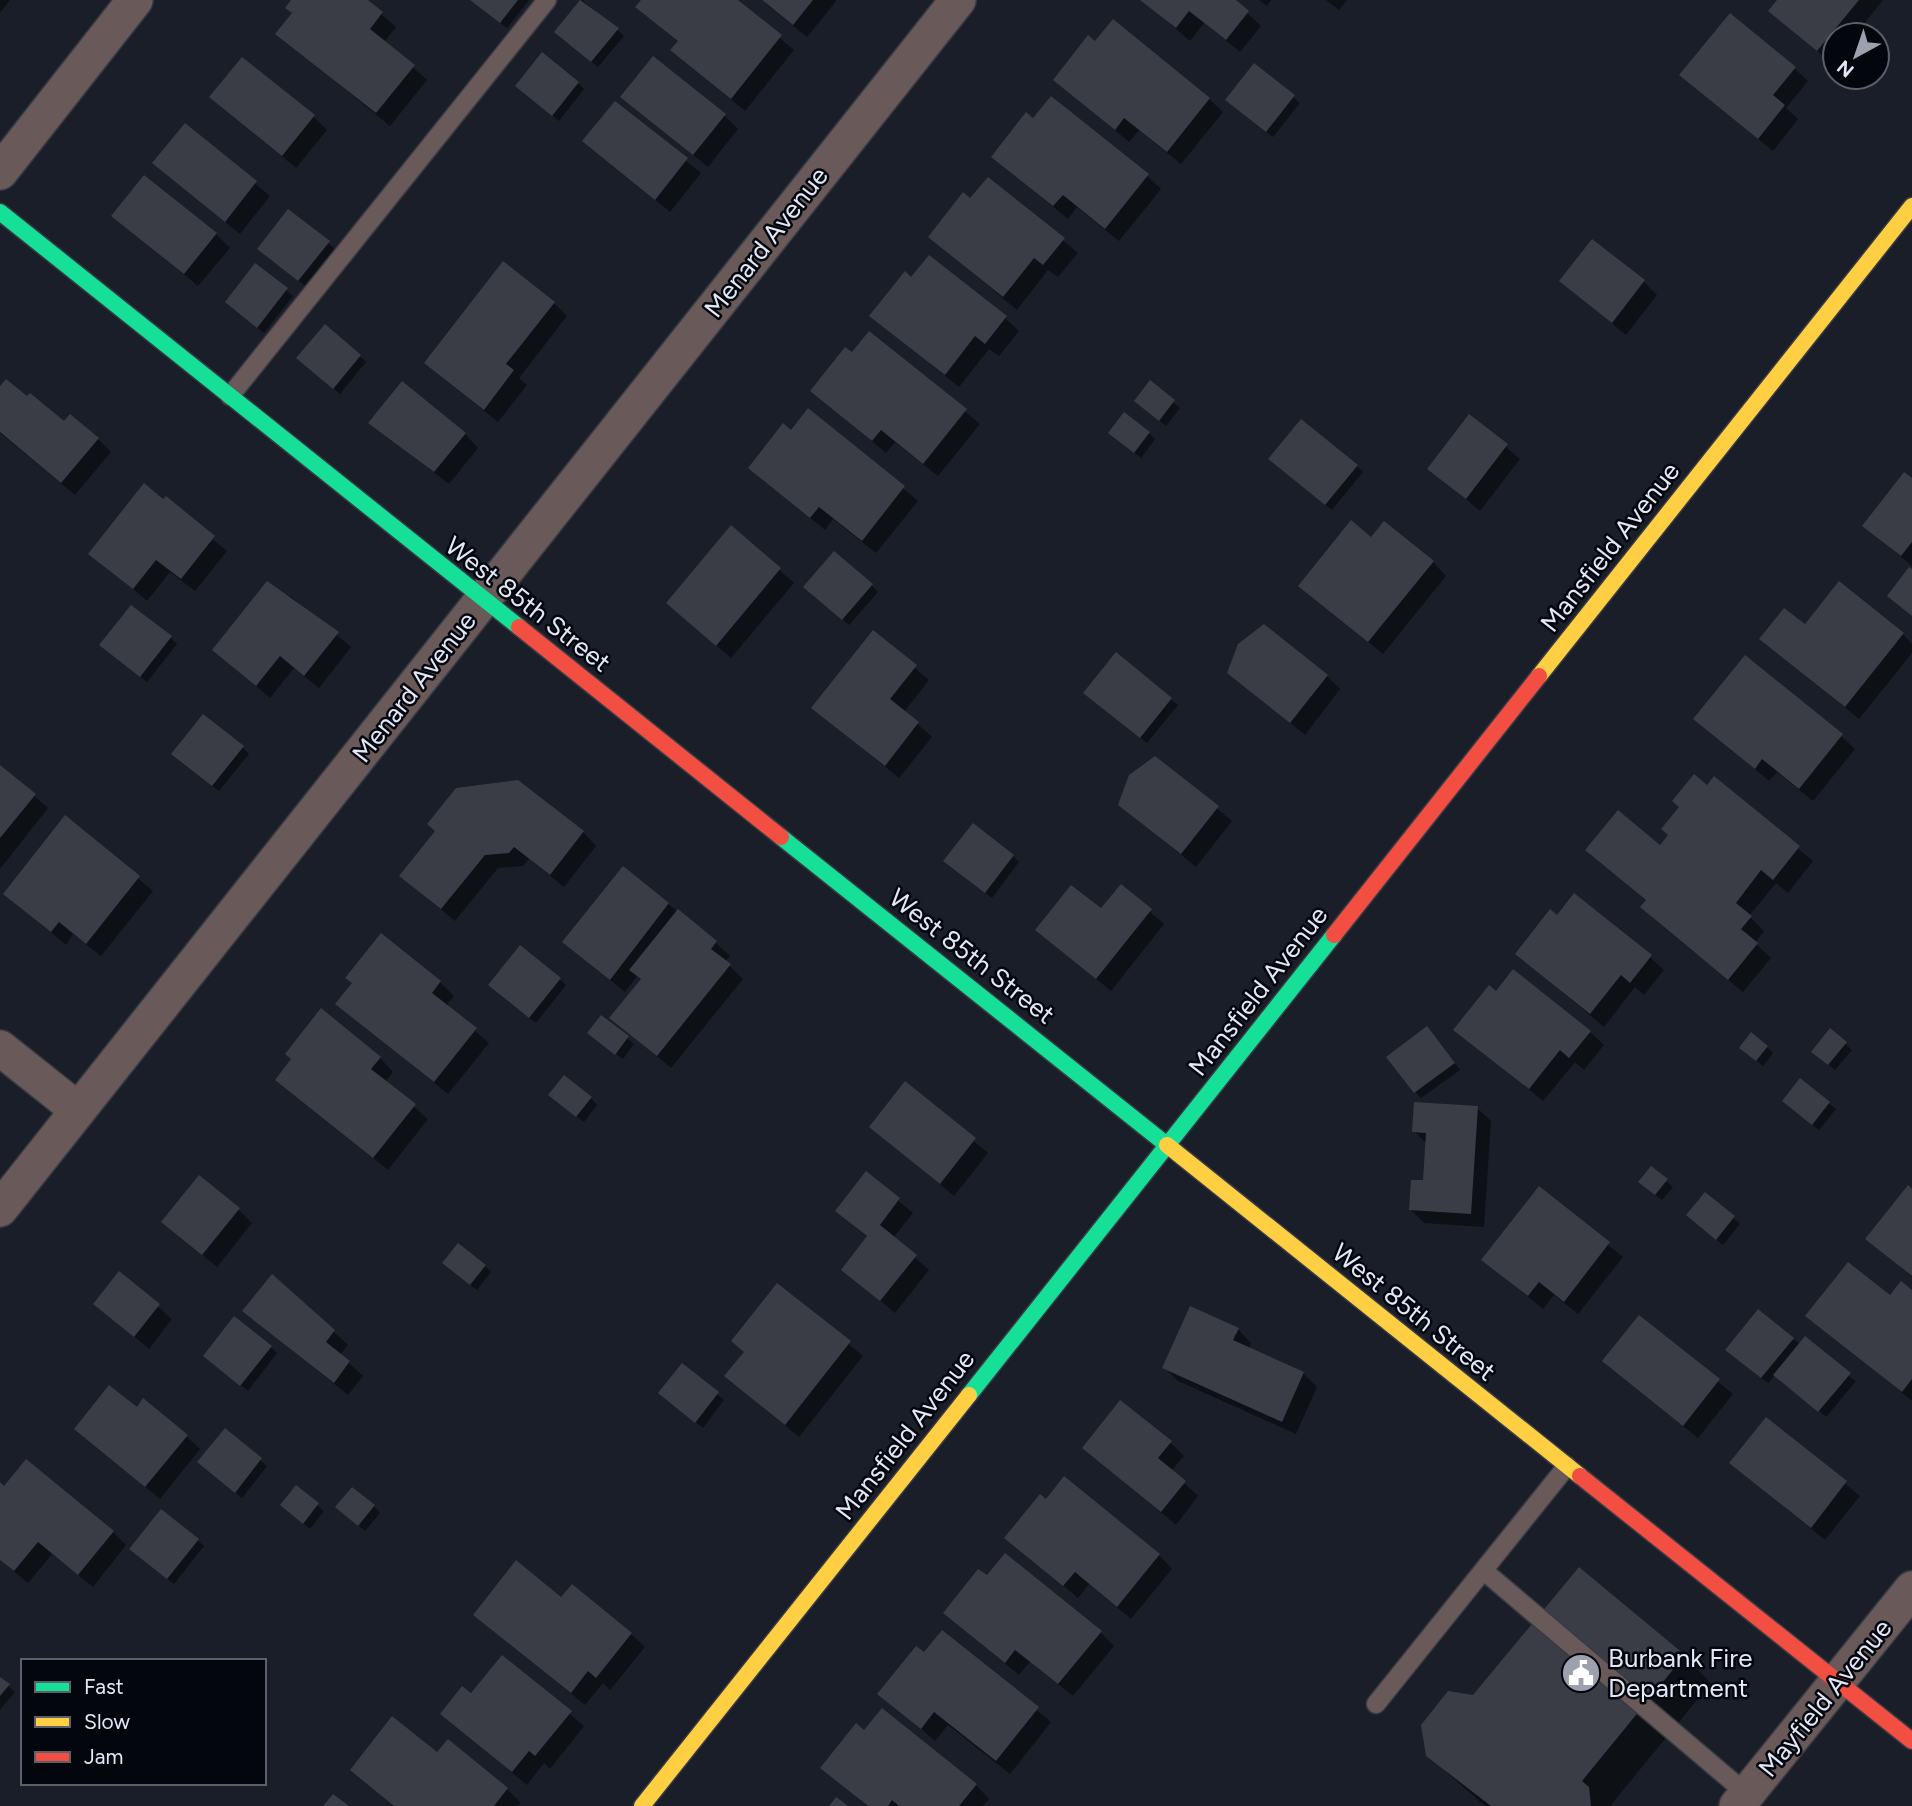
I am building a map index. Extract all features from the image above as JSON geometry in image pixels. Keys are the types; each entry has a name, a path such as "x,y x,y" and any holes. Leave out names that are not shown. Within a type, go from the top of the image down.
{"street":[{"path":"0,172 135,0"},
{"name":"Menard Avenue","path":"0,1209 958,0"},
{"name":"Mansfield Avenue","path":"642,1806 1912,206"},
{"name":"West 85th Street","path":"0,212 482,600 1107,1094 1167,1145 1912,1741"},
{"path":"0,1048 78,1110"},
{"name":"Mayfield Avenue","path":"1742,1800 1912,1589"}],"lane":[{"path":"230,396 547,0"},
{"path":"1376,1704 1567,1466"},
{"path":"1484,1571 1742,1800"}],"building":[{"path":"291,0 368,0 383,12 370,29 415,65 376,113 275,34 292,13 285,8"},
{"path":"470,0 518,0 500,23"},
{"path":"580,0 619,28 591,62 554,32"},
{"path":"641,0 738,0 782,35 731,99 670,50 678,41 635,7"},
{"path":"762,0 813,0 793,25"},
{"path":"1140,0 1236,0 1249,11 1226,40 1189,11 1176,28"},
{"path":"1777,0 1859,0 1842,21 1821,21 1821,46 1817,51 1768,11"},
{"path":"1730,13 1796,67 1773,95 1785,105 1758,139 1679,75"},
{"path":"1113,19 1210,98 1167,152 1124,118 1115,130 1053,80 1088,35 1095,41"},
{"path":"542,52 579,82 552,116 515,86"},
{"path":"653,56 726,114 693,155 620,97"},
{"path":"242,57 315,115 282,156 209,97"},
{"path":"1254,63 1295,95 1266,132 1225,100"},
{"path":"1051,96 1149,174 1105,229 1063,195 1053,206 991,157 1026,112 1033,118"},
{"path":"615,101 688,158 655,200 582,141"},
{"path":"185,123 257,181 225,222 152,163"},
{"path":"144,175 217,233 184,274 111,216"},
{"path":"988,177 1065,238 1043,265 1034,258 1003,297 928,237 963,192 970,198"},
{"path":"288,209 330,241 298,281 257,249"},
{"path":"1592,239 1645,280 1612,323 1559,281"},
{"path":"929,255 1007,316 985,344 975,336 945,375 869,316 905,271 911,277"},
{"path":"503,261 555,302 506,364 514,370 484,410 424,363"},
{"path":"255,263 288,288 257,328 225,302"},
{"path":"325,324 361,355 333,389 296,358"},
{"path":"869,331 967,409 923,464 881,430 872,441 810,391 845,347 852,352"},
{"path":"6,379 27,396 30,393 64,421 70,414 99,438 61,483 0,432 0,386"},
{"path":"1150,380 1175,400 1159,421 1134,401"},
{"path":"402,381 466,433 434,472 368,423"},
{"path":"808,408 905,486 862,541 819,507 810,518 748,468 783,423 791,430"},
{"path":"1124,412 1150,432 1134,453 1108,433"},
{"path":"1469,414 1508,444 1466,499 1427,469"},
{"path":"1301,419 1358,465 1325,505 1268,459"},
{"path":"1904,472 1912,478 1912,542 1901,556 1862,526"},
{"path":"144,483 163,499 166,496 215,536 181,579 156,560 133,589 88,554"},
{"path":"1351,520 1371,537 1384,521 1434,561 1368,642 1298,586"},
{"path":"731,525 781,568 716,646 666,603"},
{"path":"834,551 873,584 842,620 803,587"},
{"path":"1909,567 1912,569 1912,616 1887,596"},
{"path":"267,581 339,632 304,676 280,656 256,686 212,650"},
{"path":"1839,581 1904,633 1845,707 1759,639 1784,608 1805,624"},
{"path":"131,605 172,636 140,677 99,645"},
{"path":"1264,624 1328,675 1290,723 1227,673 1238,644"},
{"path":"873,630 917,665 890,699 919,722 885,766 811,708"},
{"path":"1116,652 1172,698 1140,738 1083,693"},
{"path":"1745,655 1843,734 1799,789 1762,759 1755,769 1693,719"},
{"path":"203,714 244,746 212,786 171,754"},
{"path":"1155,756 1219,806 1181,854 1118,805 1129,775"},
{"path":"0,765 36,794 0,838"},
{"path":"1694,774 1707,785 1714,776 1800,846 1773,880 1761,870 1736,903 1752,916 1741,929 1758,943 1728,980 1640,907 1646,900 1585,850 1618,810 1660,845 1668,835 1661,829 1679,807 1672,801"},
{"path":"518,780 584,831 550,875 514,847 509,853 485,855 441,909 399,876 435,831 427,824 456,788"},
{"path":"65,815 140,876 86,944 59,922 51,932 3,894"},
{"path":"973,823 1014,855 985,893 943,861"},
{"path":"623,866 669,903 610,980 562,942"},
{"path":"1121,884 1152,909 1096,979 1035,930 1071,885 1101,908"},
{"path":"1574,893 1652,955 1630,983 1621,975 1590,1014 1515,954 1550,909 1557,915"},
{"path":"678,909 717,941 711,949 731,964 657,1056 609,1018 641,979 629,970"},
{"path":"381,933 441,981 432,993 477,1028 434,1082 335,1004 352,983 345,978"},
{"path":"520,945 561,978 529,1018 488,985"},
{"path":"1513,969 1591,1031 1569,1058 1560,1050 1529,1089 1453,1030 1489,985 1496,991"},
{"path":"321,1008 381,1057 371,1069 416,1104 373,1158 275,1080 291,1059 285,1054"},
{"path":"601,1015 629,1036 615,1055 587,1033"},
{"path":"1427,1026 1455,1063 1414,1093 1386,1057"},
{"path":"1830,1028 1847,1042 1828,1065 1811,1052"},
{"path":"1751,1032 1768,1046 1756,1061 1739,1048"},
{"path":"564,1075 592,1097 576,1117 548,1095"},
{"path":"1800,1078 1830,1102 1812,1125 1782,1101"},
{"path":"905,1081 976,1138 940,1184 869,1127"},
{"path":"1414,1102 1478,1106 1471,1214 1409,1210 1411,1180 1423,1180 1426,1133 1412,1132"},
{"path":"1651,1166 1668,1179 1655,1195 1638,1182"},
{"path":"866,1171 900,1198 880,1225 917,1255 880,1301 841,1270 867,1236 835,1211"},
{"path":"199,1175 240,1208 202,1255 161,1222"},
{"path":"1908,1185 1912,1189 1912,1276 1865,1239"},
{"path":"1539,1186 1610,1242 1564,1302 1539,1282 1528,1296 1481,1260"},
{"path":"1705,1192 1735,1216 1716,1240 1686,1215"},
{"path":"458,1243 486,1265 470,1285 442,1263"},
{"path":"1848,1262 1890,1295 1901,1281 1912,1290 1912,1379 1902,1392 1805,1316"},
{"path":"119,1271 160,1304 134,1337 93,1304"},
{"path":"272,1274 335,1330 326,1342 350,1361 334,1383 242,1311"},
{"path":"777,1283 851,1341 785,1425 724,1376 744,1352 731,1341"},
{"path":"1190,1306 1239,1328 1233,1340 1304,1372 1282,1422 1162,1368"},
{"path":"1758,1309 1794,1338 1761,1378 1725,1350"},
{"path":"1639,1315 1720,1379 1683,1426 1602,1361"},
{"path":"234,1316 272,1346 240,1386 203,1356"},
{"path":"1805,1336 1851,1373 1818,1412 1773,1375"},
{"path":"682,1363 719,1392 695,1423 658,1393"},
{"path":"109,1385 137,1407 143,1398 188,1435 145,1487 74,1429"},
{"path":"1120,1400 1172,1441 1158,1458 1186,1481 1161,1512 1082,1448"},
{"path":"1766,1417 1847,1481 1811,1528 1729,1463"},
{"path":"225,1428 262,1458 235,1493 197,1462"},
{"path":"26,1459 114,1531 78,1575 38,1542 14,1571 0,1560 0,1482 4,1486"},
{"path":"1064,1476 1160,1554 1117,1607 1075,1572 1063,1586 1004,1538 1040,1494 1046,1499"},
{"path":"296,1485 319,1503 303,1524 280,1505"},
{"path":"352,1487 375,1505 358,1526 335,1507"},
{"path":"161,1509 199,1539 167,1579 129,1549"},
{"path":"1005,1553 1102,1631 1058,1684 1015,1650 1005,1663 943,1613 978,1569 987,1575"},
{"path":"516,1560 561,1597 572,1584 632,1633 596,1678 588,1671 571,1693 473,1615"},
{"name":"Burbank Fire Department","path":"1579,1567 1685,1655 1582,1781 1589,1787 1591,1806 1491,1806 1426,1756 1421,1725 1448,1691 1473,1695"},
{"path":"942,1630 1039,1707 996,1761 934,1712 921,1729 877,1694 916,1646 924,1652"},
{"path":"502,1655 572,1711 535,1756 529,1751 512,1772 440,1714 462,1686 471,1693"},
{"path":"0,1677 10,1684 0,1696"},
{"path":"882,1708 977,1784 959,1806 899,1806 892,1800 888,1806 868,1806 820,1768 856,1723 864,1730"},
{"path":"392,1716 437,1752 448,1739 508,1788 494,1806 394,1806 350,1770"},
{"path":"333,1794 349,1806 323,1806"},
{"path":"836,1797 848,1806 829,1806"}],"traffic: fast":[{"path":"0,212 519,627"},
{"path":"781,837 1167,1145"},
{"path":"969,1395 1334,935"}],"traffic: slow":[{"path":"1539,676 1912,206"},
{"path":"1167,1145 1580,1476"},
{"path":"642,1806 969,1395"}],"traffic: jam":[{"path":"519,627 781,837"},
{"path":"1334,935 1539,676"},
{"path":"1580,1476 1912,1741"}],"place":[{"name":"Burbank Fire Department","path":"1581,1673"}]}
